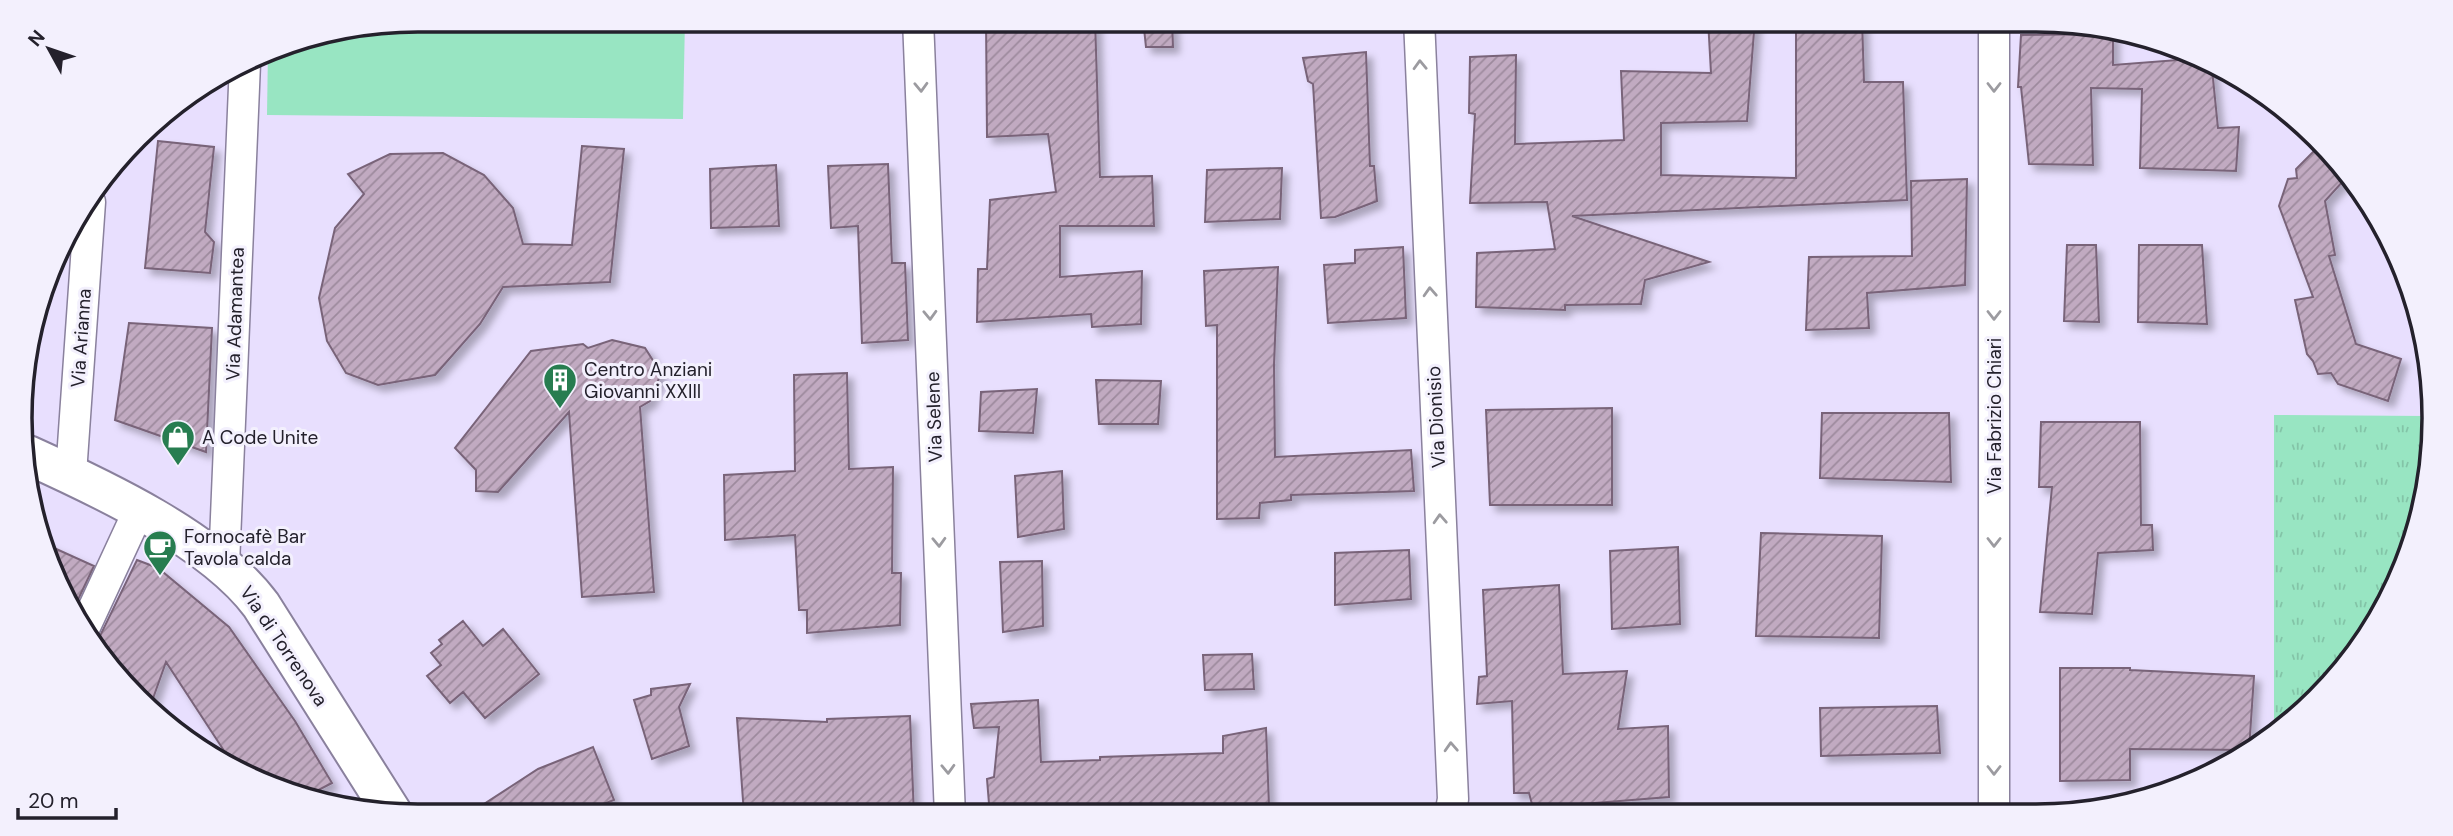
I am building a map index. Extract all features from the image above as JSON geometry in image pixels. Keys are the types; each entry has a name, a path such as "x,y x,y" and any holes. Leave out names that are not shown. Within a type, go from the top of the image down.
{"street":[{"name":"Via Selene","path":"919,32 950,804"},
{"name":"Via Dionisio","path":"1420,32 1452,804"},
{"name":"Via Fabrizio Chiari","path":"1994,32 1994,804"},
{"name":"Via Adamantea","path":"224,565 245,72"},
{"name":"Via Arianna","path":"71,474 89,215"},
{"name":"Via di Torrenova","path":"34,458 139,510 224,565 261,605 387,803"},
{"path":"88,619 139,510"}],"green space":[{"path":"393,32 685,32 683,119 267,115 268,62 343,39"},
{"path":"2274,415 2422,416 2414,493 2401,542 2382,589 2356,633 2326,673 2274,722"}],"building":[{"path":"986,32 1095,32 1100,177 1152,176 1154,226 1060,226 1060,277 1142,271 1141,324 1092,327 1091,314 977,322 978,269 987,269 990,200 1056,192 1048,134 987,137"},
{"path":"1144,32 1172,32 1173,47 1146,47"},
{"path":"1709,32 1754,32 1747,121 1661,123 1661,175 1796,178 1796,32 1862,32 1864,82 1903,82 1907,200 1572,216 1709,262 1645,280 1641,304 1565,305 1565,310 1476,307 1477,253 1555,249 1547,202 1470,203 1475,114 1469,113 1470,57 1516,55 1515,144 1624,140 1621,71 1711,73"},
{"path":"2080,34 2110,39 2113,40 2113,65 2180,60 2213,75 2218,128 2239,127 2236,171 2140,168 2142,89 2091,88 2093,165 2029,164 2021,87 2018,87 2021,35"},
{"path":"1366,52 1370,166 1374,166 1377,201 1335,217 1321,218 1313,84 1308,81 1303,58"},
{"path":"158,141 214,147 205,232 214,242 210,273 145,268"},
{"path":"582,146 624,149 610,282 503,287 480,324 435,375 378,385 346,373 327,341 319,298 335,228 364,194 348,174 390,154 443,153 484,175 513,208 523,244 572,245"},
{"path":"2314,151 2342,183 2325,201 2335,255 2329,256 2356,344 2401,359 2388,401 2338,384 2331,373 2318,374 2307,354 2295,300 2313,297 2279,206 2288,179 2297,178 2296,169"},
{"path":"888,164 892,263 905,263 908,340 862,343 858,226 831,228 828,166"},
{"path":"776,165 779,226 711,228 710,169"},
{"path":"1282,168 1280,219 1205,222 1207,170"},
{"path":"1967,179 1965,285 1867,293 1869,328 1806,330 1809,257 1912,256 1911,181"},
{"path":"2067,245 2096,245 2099,322 2064,321"},
{"path":"2139,245 2202,245 2207,324 2138,322"},
{"path":"1403,247 1406,318 1328,323 1324,265 1355,263 1355,250"},
{"path":"1278,267 1274,365 1275,457 1411,450 1414,491 1291,495 1291,500 1260,503 1259,518 1217,519 1217,325 1206,326 1204,271"},
{"path":"129,323 212,328 206,452 115,420"},
{"path":"612,340 645,348 661,373 650,401 640,407 654,592 582,597 569,412 498,492 476,491 476,470 455,448 531,351 583,344 588,348"},
{"path":"847,373 849,469 893,467 892,573 901,573 900,625 807,633 807,610 799,610 795,535 725,540 724,475 795,471 794,375"},
{"path":"1096,380 1161,381 1158,424 1099,424"},
{"path":"1037,389 1033,433 979,431 981,392"},
{"path":"1612,408 1612,505 1490,505 1486,410"},
{"path":"1822,413 1949,413 1951,482 1820,478"},
{"path":"2041,422 2140,422 2141,525 2152,525 2153,550 2098,553 2092,614 2040,612 2052,487 2039,487"},
{"path":"1062,471 1064,529 1018,537 1015,476"},
{"path":"1761,533 1882,536 1879,638 1756,636"},
{"path":"1678,547 1680,624 1612,629 1610,551"},
{"path":"54,548 94,566 77,601"},
{"path":"1409,550 1411,599 1335,605 1335,553"},
{"path":"137,560 158,568 229,627 295,721 332,783 317,791 270,775 226,753 166,662 153,699 127,673 100,637"},
{"path":"1042,561 1043,626 1003,632 1000,562"},
{"path":"1559,585 1563,674 1627,671 1618,729 1668,726 1669,797 1582,804 1532,804 1529,793 1514,793 1512,701 1477,704 1479,677 1487,676 1483,590"},
{"path":"463,621 483,646 503,629 539,674 485,718 463,692 450,703 427,676 441,665 431,653 442,644 439,640"},
{"path":"1252,654 1254,689 1205,690 1203,655"},
{"path":"2060,668 2130,668 2254,676 2250,739 2233,750 2130,749 2130,780 2060,781"},
{"path":"690,684 679,707 689,746 652,759 634,700 651,695 651,689"},
{"path":"1038,700 1041,762 1223,753 1223,736 1266,728 1269,804 989,804 987,779 994,777 999,727 974,728 971,704"},
{"path":"1937,706 1940,753 1821,756 1820,708"},
{"path":"910,716 914,804 743,804 737,718 827,722 827,719"},
{"path":"593,747 614,800 604,804 484,804 538,769"}],"place":[{"name":"Centro Anziani Giovanni XXIII","path":"560,410"},
{"name":"A Code Unite","path":"178,467"},
{"name":"Fornocafè Bar Tavola calda","path":"160,577"}]}
